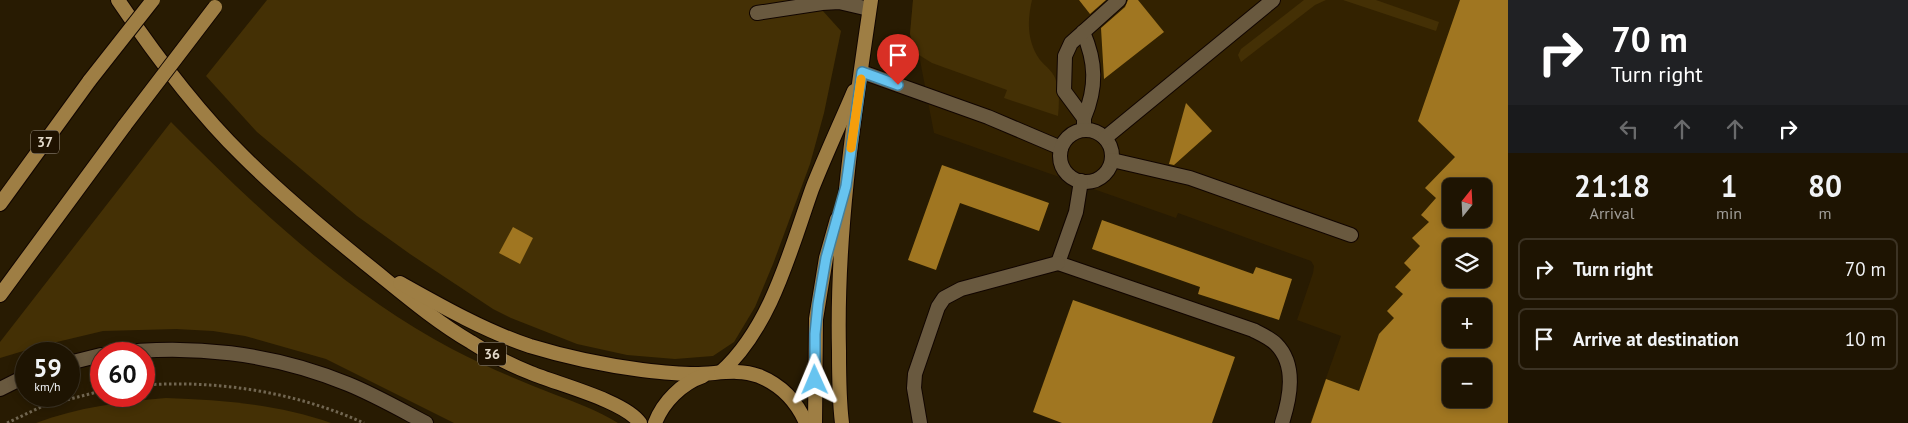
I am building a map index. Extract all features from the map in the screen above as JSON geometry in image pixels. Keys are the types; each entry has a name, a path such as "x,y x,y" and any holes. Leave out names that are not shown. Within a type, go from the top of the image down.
{"main road":[{"path":"118,0 145,41 242,156 294,204 359,257 391,278 450,310 529,345 605,365 680,373 743,372 771,382 794,401 806,423"},
{"name":"37","path":"0,204 90,80 153,0"},
{"path":"0,295 125,125 218,4"},
{"path":"842,423 838,305 846,186 870,4"},
{"path":"655,423 665,405 686,384 717,372 745,348 767,306 787,260 813,188 862,72"},
{"path":"815,423 816,319 826,258 846,186"},
{"name":"36","path":"359,257 416,304 470,342 531,373 630,413 640,423"}],"lane":[{"path":"1083,32 1092,53 1093,90 1084,124 1070,135 1061,148 1061,162 1064,169 1074,179 1087,182 1101,178 1110,167 1112,151 1105,138 1084,124 1064,91 1064,61 1067,49 1083,32 1120,0"},
{"path":"757,12 822,2 838,1 870,4"},
{"path":"1105,138 1267,1"},
{"path":"862,72 988,117 1061,148"},
{"path":"1112,160 1190,178 1351,235"},
{"path":"1058,263 1076,212 1081,181"},
{"path":"920,423 914,388 915,374 938,307 944,298 961,289 1058,263 1253,330 1276,344 1288,363 1290,374 1288,402 1282,423"},
{"path":"155,349 168,348 211,351 254,357 318,373 348,384 426,423"},
{"path":"0,389 15,382"}],"path":[{"path":"155,385 192,384 267,392 306,401 364,423"},
{"path":"7,423 43,406 90,393"}],"shaded area":[{"path":"267,0 813,0 841,31 824,113 810,164 773,264 755,307 734,342 713,356 675,359 627,355 577,344 493,309 357,216 257,132 206,76"},
{"path":"913,0 1508,0 1508,423 1310,423 1341,336 1297,320 1313,273 1314,266 1311,261 1178,213 1176,218 934,133 919,55 913,45 910,34"},
{"path":"913,0 1032,0 1029,16 1030,39 1040,60 1052,72 1055,78 1059,94 1058,116 1004,98 1007,90 932,63 919,55 913,45 910,34"},
{"path":"1304,0 1326,0 1315,5 1241,62 1238,55 1241,49"},
{"path":"1343,0 1376,0 1439,22 1436,31"},
{"path":"171,122 269,217 338,275 375,302 465,356 588,408 618,423 454,423 326,359 245,336 213,331 176,329 103,331 57,342 15,342 15,354 0,358 0,342"},
{"path":"155,399 208,400 250,404 291,411 331,423 36,423 52,417 95,407 155,407"}],"building":[{"path":"1079,0 1106,0 1090,14"},
{"path":"1128,0 1138,0 1164,32 1104,79 1101,28 1125,7"},
{"path":"1460,0 1508,0 1508,423 1311,423 1326,379 1359,391 1379,334 1394,318 1387,311 1403,294 1395,287 1411,270 1404,263 1420,246 1412,238 1429,222 1421,215 1436,198 1425,188 1455,157 1418,121"},
{"path":"1186,103 1212,131 1174,165 1169,164"},
{"path":"942,165 1049,203 1039,231 960,203 936,270 908,260"},
{"path":"1102,220 1253,274 1256,267 1292,279 1279,320 1198,294 1200,287 1092,249"},
{"path":"513,227 533,238 520,264 499,253"},
{"path":"1073,300 1235,357 1212,423 1062,423 1033,412"}],"slow traffic":[{"path":"851,148 861,79"}],"route":[{"path":"815,380 815,334 818,304 826,258 846,186 862,72 898,85"}]}
